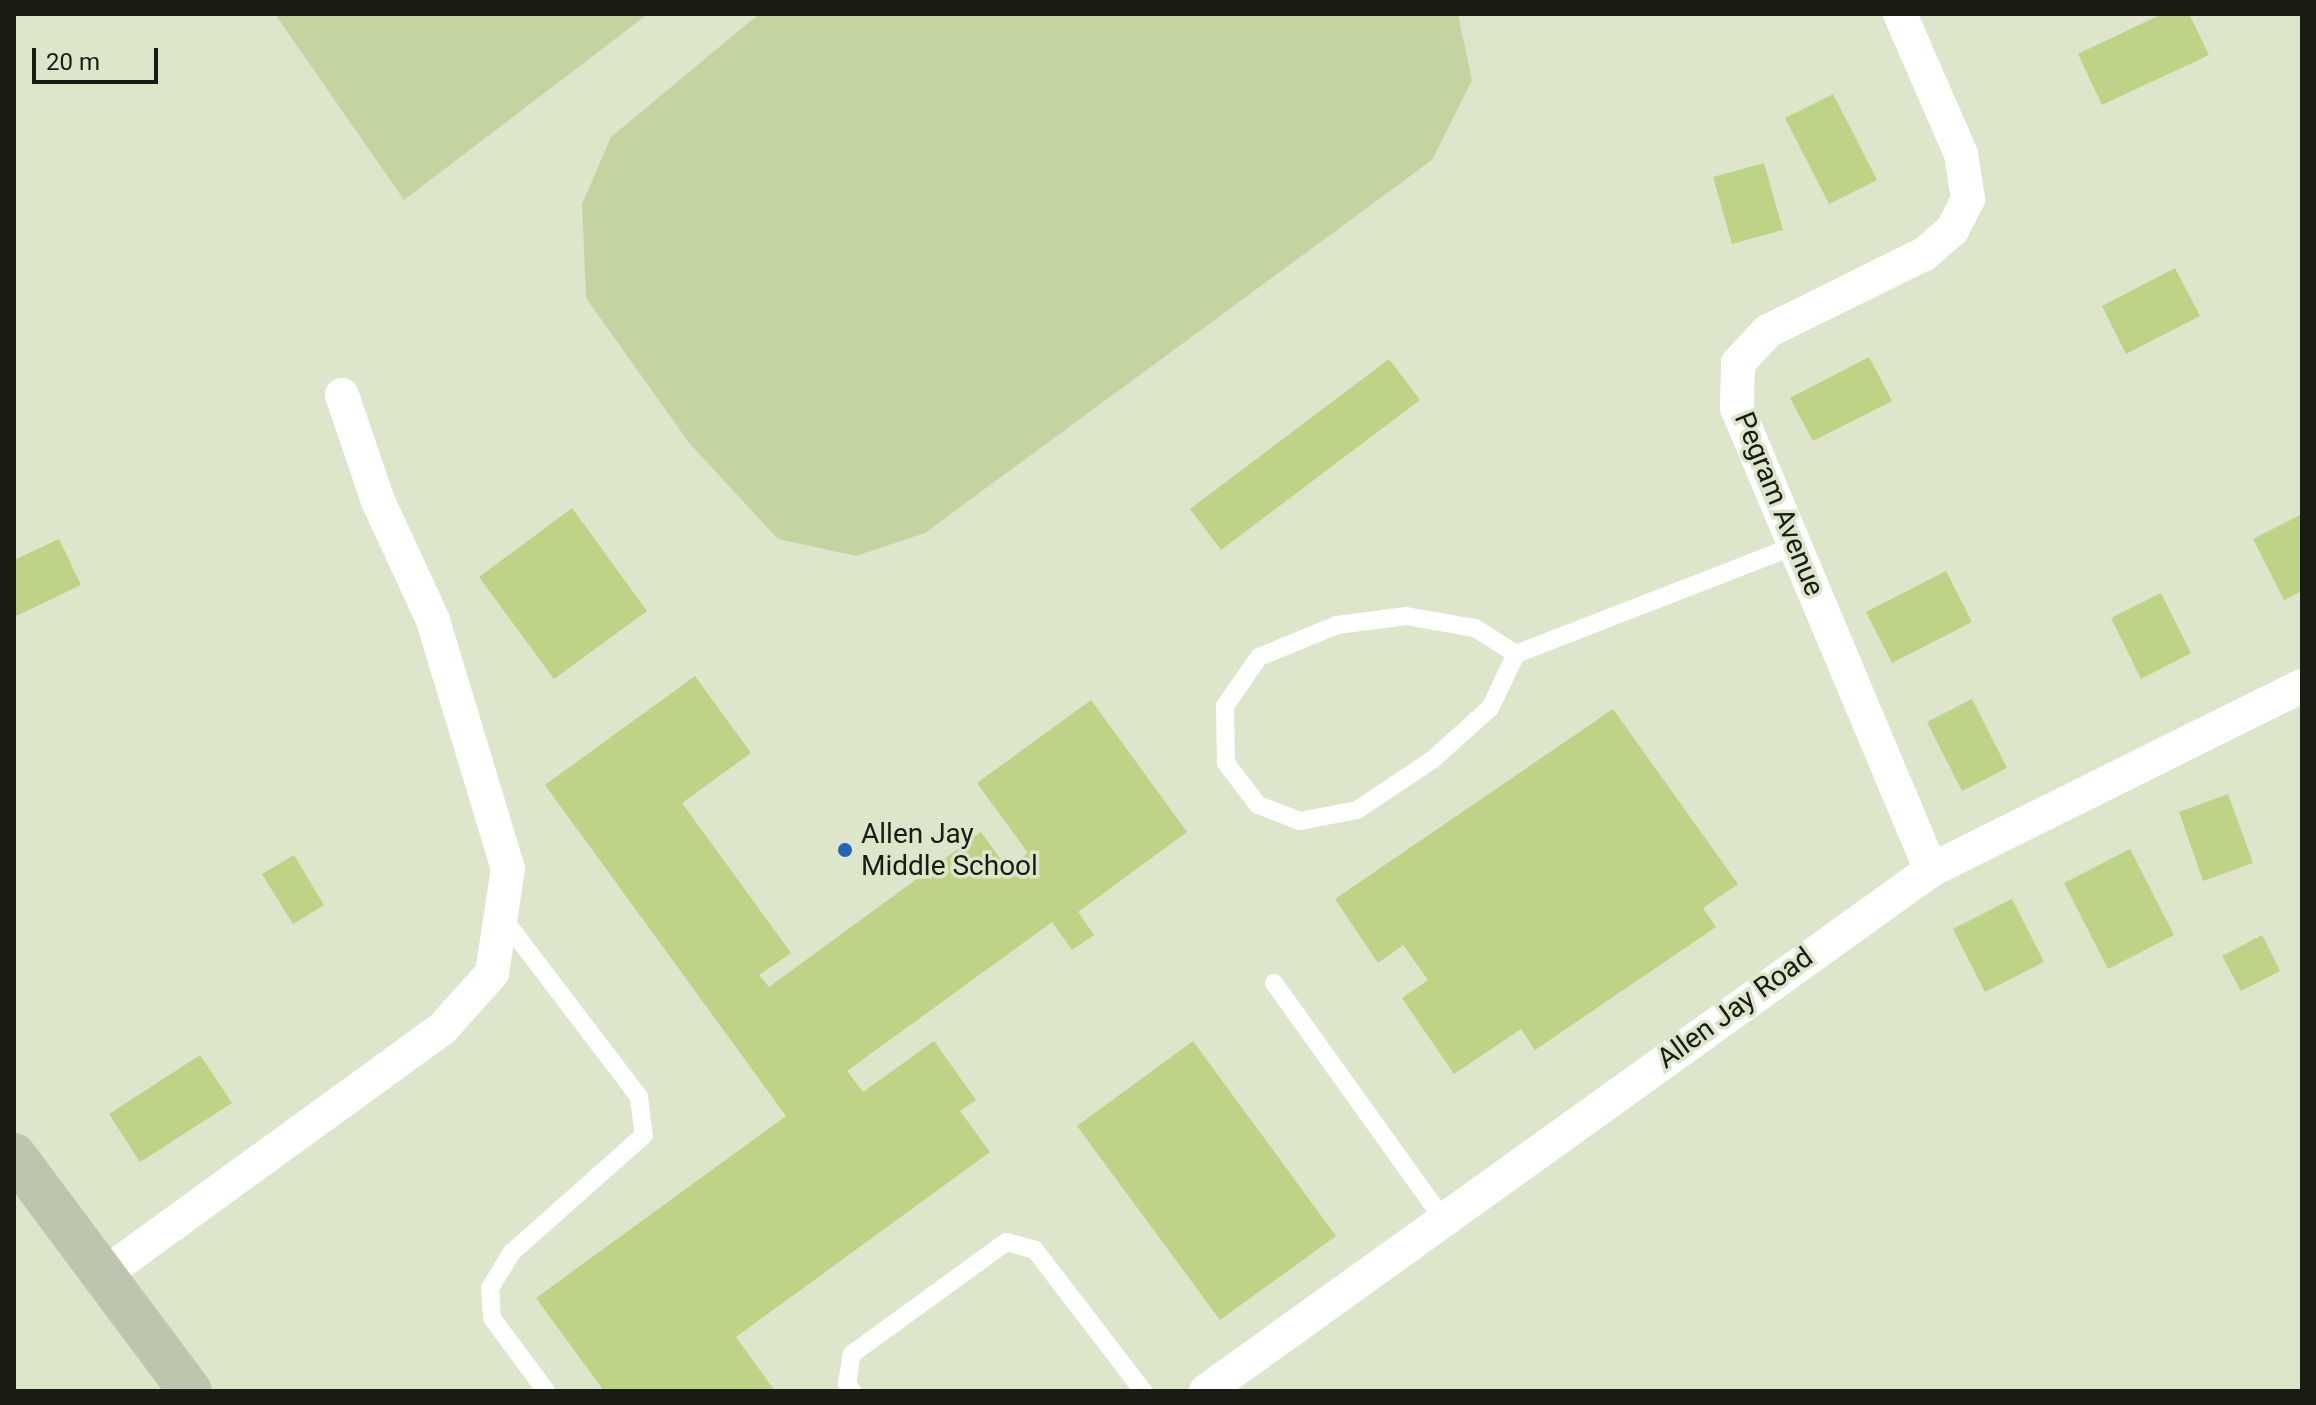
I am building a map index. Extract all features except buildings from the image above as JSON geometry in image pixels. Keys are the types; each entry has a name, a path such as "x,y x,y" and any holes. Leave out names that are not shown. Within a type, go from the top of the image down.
{"main road":[{"path":"14,1155 190,1391"}],"street":[{"name":"Pegram Avenue","path":"1900,14 1961,154 1968,199 1952,230 1924,254 1768,331 1738,363 1737,408 1931,870"},
{"path":"103,1275 443,1028 492,973 508,869 433,620 378,501 342,395"},
{"name":"Allen Jay Road","path":"1206,1391 1931,870 2302,686"}],"lane":[{"path":"1516,654 1475,628 1406,616 1337,625 1259,657 1225,706 1226,763 1258,805 1300,821 1357,810 1432,760 1490,708 1516,654 1795,546"},
{"path":"502,917 639,1097 644,1135 512,1252 490,1288 492,1318 546,1391"},
{"path":"1274,983 1443,1219"},
{"path":"852,1391 847,1384 852,1354 1006,1242 1035,1250 1143,1391"}],"green space":[{"path":"275,14 648,14 404,200"},
{"path":"759,14 1458,14 1472,80 1432,160 925,533 856,556 778,539 690,444 586,298 582,204 611,137"}],"place":[{"name":"Allen Jay Middle School","path":"845,850"}]}
